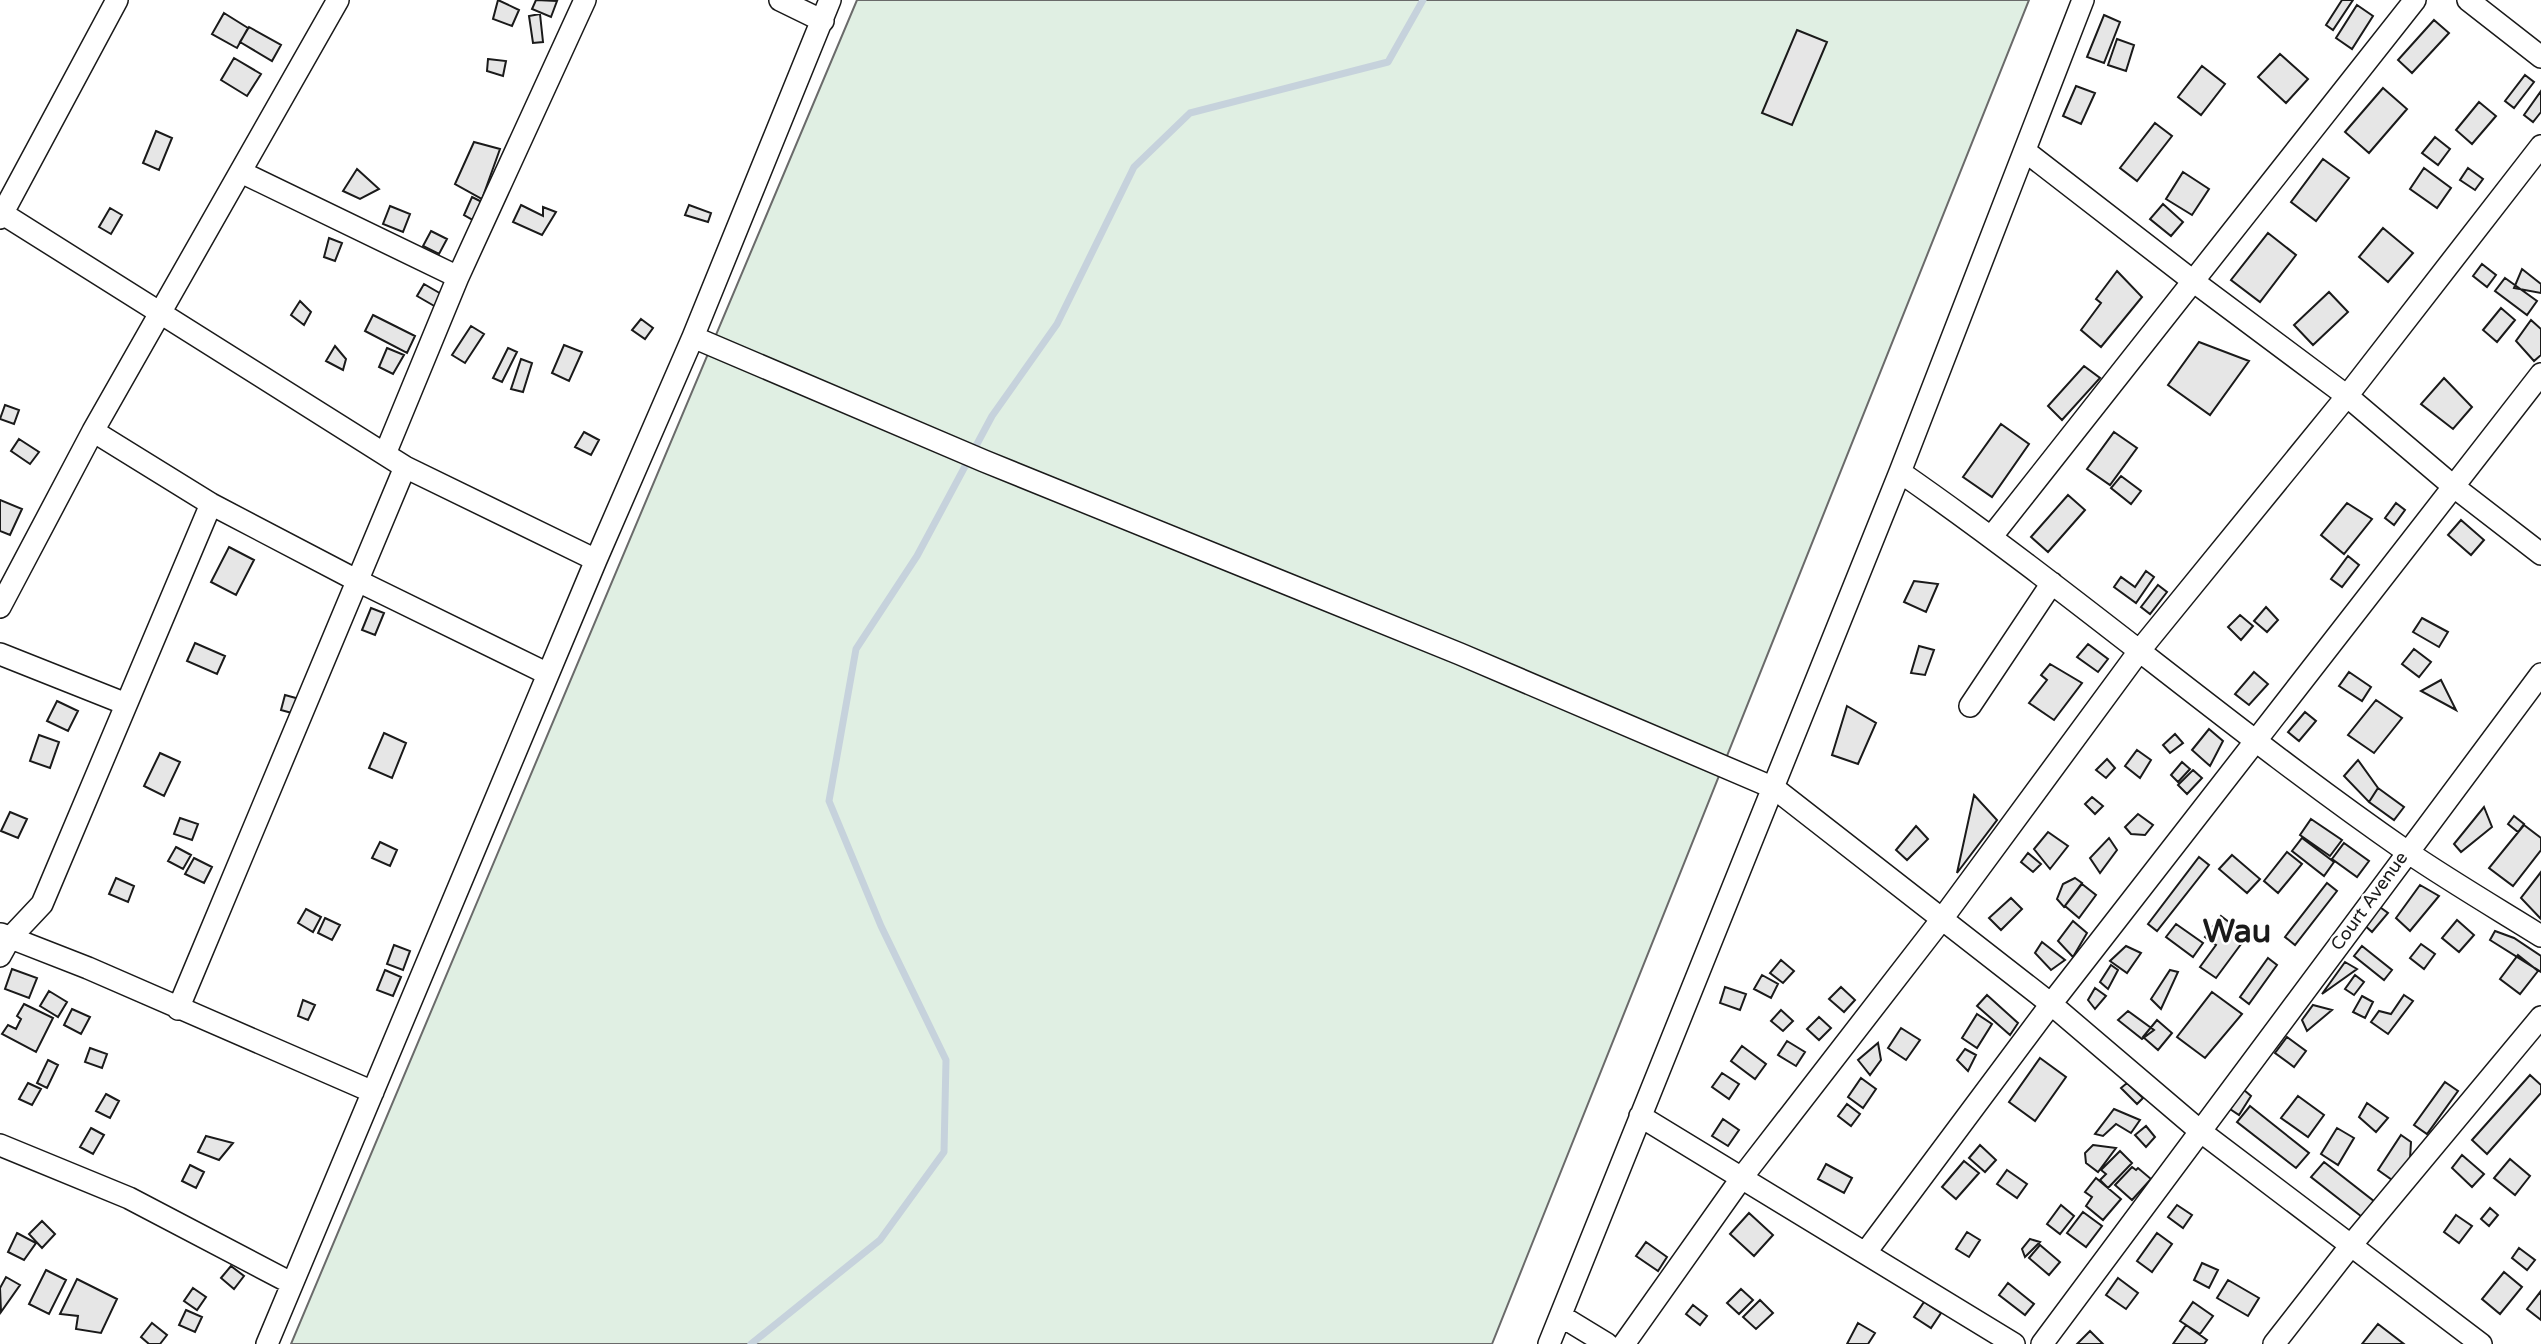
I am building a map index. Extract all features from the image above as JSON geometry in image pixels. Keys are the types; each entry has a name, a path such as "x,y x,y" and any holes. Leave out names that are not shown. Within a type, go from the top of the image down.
{"street":[{"path":"117,0 1,214 405,467 596,560"},
{"path":"0,607 93,431 338,0"},
{"path":"385,454 458,277 585,0"},
{"path":"780,0 823,21"},
{"path":"267,1344 596,560 693,337 830,0"},
{"path":"1549,1344 1900,472 2083,0"},
{"path":"1992,536 2415,0"},
{"path":"2468,0 2541,57"},
{"path":"1624,1344 1743,1177 1942,919 2140,650 2347,396 2541,146"},
{"path":"2025,150 2193,281 2347,396 2453,486 2541,554"},
{"path":"241,172 458,277"},
{"path":"693,337 984,461 1460,654 1774,788 2051,1004 2200,1131 2481,1344"},
{"path":"1867,1252 2051,1004 2541,374"},
{"path":"93,431 211,504 358,581 548,674"},
{"path":"178,1009 405,467"},
{"path":"1900,472 1992,536 2255,739 2407,851 2541,936"},
{"path":"211,504 42,904 3,942 89,968 373,1092"},
{"path":"1970,706 2052,583"},
{"path":"0,654 126,704"},
{"name":"Court Avenue","path":"2046,1343 2407,851 2541,674"},
{"path":"2274,1344 2352,1244 2541,1017"},
{"path":"1640,1116 2014,1344"},
{"path":"0,1145 129,1198 291,1283"},
{"path":"1561,1317 1608,1344"}],"green space":[{"path":"857,0 2029,0 1492,1344 291,1344"}],"building":[{"path":"498,0 519,10 512,26 493,19"},
{"path":"536,0 557,1 551,17 532,9"},
{"path":"2342,0 2353,0 2333,30 2326,25"},
{"path":"2357,5 2373,16 2352,49 2336,38"},
{"path":"224,13 248,28 237,48 212,34"},
{"path":"540,14 543,42 533,43 529,16"},
{"path":"2104,15 2120,22 2104,63 2087,57"},
{"path":"2434,20 2449,33 2412,73 2398,60"},
{"path":"249,27 281,45 272,61 240,42"},
{"path":"1797,30 1827,42 1792,125 1762,113"},
{"path":"2117,39 2134,45 2126,71 2108,65"},
{"path":"2280,54 2308,79 2286,103 2258,77"},
{"path":"234,58 261,74 247,96 221,80"},
{"path":"488,59 506,61 503,76 487,71"},
{"path":"2202,66 2225,84 2201,115 2178,97"},
{"path":"2525,75 2534,82 2514,108 2505,101"},
{"path":"2076,86 2095,93 2081,124 2063,116"},
{"path":"2383,88 2407,109 2369,153 2345,132"},
{"path":"2541,91 2541,112 2533,122 2524,115"},
{"path":"2479,102 2496,116 2472,144 2456,130"},
{"path":"2155,123 2172,136 2137,181 2120,168"},
{"path":"156,131 172,138 159,170 143,163"},
{"path":"2435,137 2450,149 2438,165 2422,153"},
{"path":"474,142 500,149 482,199 455,184"},
{"path":"2323,159 2349,178 2316,221 2291,202"},
{"path":"2424,168 2451,188 2437,208 2410,189"},
{"path":"2468,168 2483,179 2475,190 2460,180"},
{"path":"357,169 379,189 360,199 343,191"},
{"path":"2183,172 2209,189 2192,215 2166,199"},
{"path":"472,197 482,202 473,220 464,215"},
{"path":"2163,204 2183,222 2171,236 2150,219"},
{"path":"521,205 543,216 543,207 556,212 542,235 513,222"},
{"path":"689,205 711,213 708,222 685,215"},
{"path":"390,206 410,214 403,232 383,224"},
{"path":"110,208 122,215 111,234 99,227"},
{"path":"2383,228 2413,253 2388,282 2359,257"},
{"path":"431,231 447,239 439,254 423,246"},
{"path":"2268,233 2296,255 2260,302 2231,280"},
{"path":"329,238 342,243 335,261 324,257"},
{"path":"2482,264 2496,275 2487,287 2473,276"},
{"path":"2522,269 2541,284 2541,293 2514,288"},
{"path":"2117,271 2142,297 2101,347 2081,330 2101,303 2096,299"},
{"path":"2505,278 2537,301 2527,315 2495,291"},
{"path":"424,284 443,295 436,307 417,296"},
{"path":"2329,292 2348,312 2313,345 2294,325"},
{"path":"300,301 311,312 304,325 291,315"},
{"path":"2501,308 2515,320 2497,342 2483,330"},
{"path":"373,315 415,336 407,353 365,331"},
{"path":"641,319 653,328 645,339 632,330"},
{"path":"2531,320 2541,329 2541,355 2534,361 2516,341"},
{"path":"471,326 484,334 465,363 452,355"},
{"path":"2199,342 2249,361 2210,415 2168,385"},
{"path":"564,345 582,352 569,381 552,373"},
{"path":"335,346 346,359 343,370 326,361"},
{"path":"387,348 404,355 393,374 379,367"},
{"path":"508,348 517,352 502,382 493,378"},
{"path":"521,359 532,363 523,392 511,389"},
{"path":"2084,366 2100,378 2062,420 2048,406"},
{"path":"2444,378 2472,407 2453,429 2421,404"},
{"path":"5,405 19,410 14,424 0,419"},
{"path":"2001,424 2029,444 1992,497 1963,477"},
{"path":"584,432 599,440 591,455 575,447"},
{"path":"2114,432 2137,448 2110,485 2087,469"},
{"path":"19,439 39,452 30,464 11,451"},
{"path":"2121,476 2141,491 2131,504 2111,488"},
{"path":"2068,495 2085,510 2048,552 2031,537"},
{"path":"0,500 22,509 10,535 0,531"},
{"path":"2347,503 2372,519 2344,554 2321,535"},
{"path":"2396,503 2405,510 2394,525 2385,518"},
{"path":"2461,520 2484,540 2471,555 2448,535"},
{"path":"229,547 254,560 236,595 211,582"},
{"path":"2348,556 2359,565 2342,587 2331,579"},
{"path":"2146,571 2154,577 2136,603 2114,587 2121,577 2135,587"},
{"path":"1914,581 1938,584 1926,612 1904,602"},
{"path":"2158,585 2167,592 2150,614 2141,607"},
{"path":"2266,607 2278,620 2267,632 2254,621"},
{"path":"371,608 384,613 375,635 362,630"},
{"path":"2240,615 2253,626 2241,640 2228,627"},
{"path":"2422,618 2448,632 2439,647 2413,632"},
{"path":"195,643 225,656 217,674 187,661"},
{"path":"2088,644 2108,659 2098,672 2077,657"},
{"path":"1919,646 1934,650 1925,675 1911,673"},
{"path":"2414,649 2431,662 2419,677 2402,664"},
{"path":"2050,664 2082,683 2054,720 2029,703 2047,680 2041,675"},
{"path":"2254,672 2268,684 2249,705 2235,694"},
{"path":"2349,672 2371,687 2362,701 2339,686"},
{"path":"2441,680 2456,710 2421,691"},
{"path":"285,695 303,700 299,715 281,710"},
{"path":"2376,700 2402,718 2374,753 2348,735"},
{"path":"57,701 78,711 68,731 47,721"},
{"path":"1847,706 1876,723 1858,764 1832,755"},
{"path":"2305,712 2316,721 2299,741 2288,732"},
{"path":"2209,729 2223,741 2210,766 2192,750"},
{"path":"384,733 406,743 392,778 369,768"},
{"path":"2175,734 2183,743 2170,753 2163,745"},
{"path":"39,735 59,742 50,768 30,761"},
{"path":"2137,750 2151,760 2140,778 2125,766"},
{"path":"160,753 180,762 164,796 144,786"},
{"path":"2107,759 2115,768 2106,778 2096,770"},
{"path":"2358,760 2378,788 2369,802 2344,776"},
{"path":"2182,762 2190,769 2178,782 2171,775"},
{"path":"2193,770 2202,778 2187,794 2178,785"},
{"path":"2378,788 2404,807 2394,820 2369,802"},
{"path":"1974,795 1997,820 1957,873"},
{"path":"2092,797 2103,806 2095,814 2085,804"},
{"path":"2484,807 2492,827 2461,852 2454,844"},
{"path":"10,812 27,819 18,838 1,831"},
{"path":"2138,814 2153,825 2145,835 2131,834 2125,827"},
{"path":"2514,816 2524,824 2518,832 2508,824"},
{"path":"180,818 198,824 192,840 174,834"},
{"path":"2311,819 2342,840 2330,856 2300,835"},
{"path":"2524,825 2541,838 2541,850 2513,886 2489,868"},
{"path":"1916,826 1928,839 1907,860 1896,850"},
{"path":"2048,832 2068,846 2050,869 2034,849"},
{"path":"2109,838 2117,850 2100,873 2090,858"},
{"path":"2302,838 2334,862 2324,876 2292,851"},
{"path":"380,842 397,850 390,866 372,858"},
{"path":"2344,843 2369,861 2357,877 2332,859"},
{"path":"176,847 191,855 183,869 168,861"},
{"path":"2287,852 2302,864 2278,893 2264,881"},
{"path":"2028,853 2041,864 2033,872 2021,862"},
{"path":"2232,855 2260,879 2247,893 2219,869"},
{"path":"2199,857 2209,865 2157,931 2148,924"},
{"path":"194,858 212,867 204,883 185,874"},
{"path":"2541,872 2541,919 2521,898"},
{"path":"116,878 134,886 128,902 109,894"},
{"path":"2075,878 2082,883 2064,907 2057,899 2063,884"},
{"path":"2327,883 2337,891 2295,945 2285,937"},
{"path":"2082,884 2096,895 2079,918 2065,906"},
{"path":"2420,885 2439,896 2410,931 2396,918"},
{"path":"2011,898 2022,909 2001,930 1989,918"},
{"path":"2377,905 2388,913 2372,932 2362,923"},
{"path":"306,909 321,917 313,932 298,923"},
{"path":"2221,916 2247,936 2216,978 2200,967 2216,945 2205,937"},
{"path":"325,918 340,925 332,940 318,933"},
{"path":"2457,920 2474,935 2459,952 2442,938"},
{"path":"2073,921 2087,933 2073,957 2058,941"},
{"path":"2176,924 2203,943 2193,957 2166,937"},
{"path":"2495,931 2514,938 2541,956 2541,972 2490,940"},
{"path":"2042,942 2065,960 2051,970 2035,953"},
{"path":"2421,944 2435,954 2424,969 2410,958"},
{"path":"394,945 410,951 403,970 387,964"},
{"path":"2126,946 2141,953 2127,973 2110,961"},
{"path":"2362,946 2392,970 2384,980 2354,956"},
{"path":"2518,955 2538,971 2520,994 2500,979"},
{"path":"2268,958 2277,965 2249,1004 2240,997"},
{"path":"1781,960 1794,971 1783,983 1770,973"},
{"path":"2345,962 2357,969 2322,994"},
{"path":"2111,965 2118,970 2108,989 2100,982"},
{"path":"12,969 37,978 29,998 5,989"},
{"path":"385,970 401,977 393,996 377,990"},
{"path":"2170,970 2178,972 2161,1009 2151,999"},
{"path":"1762,975 1778,984 1771,998 1754,989"},
{"path":"2355,975 2364,982 2354,995 2345,989"},
{"path":"1725,987 1746,994 1740,1010 1720,1003"},
{"path":"1841,987 1855,1000 1844,1012 1829,999"},
{"path":"2095,988 2106,996 2095,1009 2088,1000"},
{"path":"49,991 67,1002 58,1017 40,1006"},
{"path":"2212,992 2242,1014 2205,1058 2177,1037"},
{"path":"1987,995 2018,1023 2010,1035 1977,1006"},
{"path":"2404,995 2413,1001 2388,1034 2371,1022 2379,1011 2391,1014"},
{"path":"2362,996 2373,1002 2365,1018 2353,1012"},
{"path":"303,1000 315,1005 308,1020 298,1016"},
{"path":"24,1004 53,1018 36,1052 2,1034 8,1025 16,1029 21,1019 17,1016"},
{"path":"2313,1005 2332,1010 2307,1031 2302,1020"},
{"path":"72,1009 90,1017 81,1034 64,1025"},
{"path":"1781,1010 1793,1021 1783,1031 1771,1021"},
{"path":"2128,1011 2154,1030 2142,1039 2118,1020"},
{"path":"1977,1014 1992,1024 1977,1048 1962,1038"},
{"path":"1819,1017 1831,1028 1819,1040 1807,1029"},
{"path":"2157,1020 2172,1033 2158,1050 2143,1037"},
{"path":"1901,1028 1920,1040 1906,1060 1888,1048"},
{"path":"2287,1037 2306,1051 2294,1067 2275,1053"},
{"path":"1787,1041 1805,1052 1796,1066 1778,1055"},
{"path":"1878,1043 1881,1060 1870,1075 1858,1060"},
{"path":"1742,1046 1766,1064 1755,1079 1731,1061"},
{"path":"90,1048 107,1054 102,1068 85,1062"},
{"path":"1965,1049 1976,1055 1968,1071 1957,1060"},
{"path":"2040,1058 2066,1077 2035,1121 2009,1102"},
{"path":"48,1060 58,1065 47,1088 37,1083"},
{"path":"1722,1073 1739,1084 1729,1099 1712,1087"},
{"path":"2530,1075 2541,1085 2541,1093 2487,1154 2472,1140"},
{"path":"1861,1078 1876,1089 1863,1108 1848,1097"},
{"path":"2445,1082 2458,1091 2427,1134 2414,1125"},
{"path":"28,1083 41,1089 32,1105 19,1099"},
{"path":"2127,1083 2143,1098 2137,1104 2121,1088"},
{"path":"2244,1090 2251,1096 2239,1115 2230,1109"},
{"path":"106,1094 119,1101 110,1118 96,1111"},
{"path":"2298,1096 2324,1115 2308,1137 2281,1118"},
{"path":"2367,1103 2388,1118 2376,1132 2359,1117"},
{"path":"1847,1104 1860,1114 1851,1126 1838,1116"},
{"path":"2250,1106 2309,1153 2296,1168 2237,1122"},
{"path":"2114,1109 2140,1120 2131,1133 2116,1124 2103,1136 2095,1134"},
{"path":"1723,1119 1739,1130 1728,1146 1712,1136"},
{"path":"2146,1126 2155,1137 2146,1147 2135,1135"},
{"path":"91,1128 104,1135 93,1154 80,1147"},
{"path":"2337,1128 2354,1138 2338,1165 2321,1154"},
{"path":"2401,1135 2411,1142 2410,1159 2395,1182 2378,1170"},
{"path":"206,1136 233,1143 219,1160 198,1152"},
{"path":"1980,1145 1996,1160 1985,1172 1969,1158"},
{"path":"2093,1145 2116,1148 2098,1172 2086,1163 2085,1153"},
{"path":"2120,1151 2132,1163 2108,1188 2100,1180 2106,1174 2101,1170"},
{"path":"2462,1155 2484,1174 2472,1187 2452,1168"},
{"path":"2510,1159 2530,1176 2515,1195 2494,1178"},
{"path":"1964,1161 1979,1173 1956,1199 1942,1187"},
{"path":"2324,1162 2375,1202 2362,1217 2311,1177"},
{"path":"1826,1164 1852,1178 1844,1193 1818,1179"},
{"path":"190,1165 204,1172 196,1188 182,1181"},
{"path":"2132,1167 2136,1170 2138,1168 2151,1179 2132,1200 2115,1185"},
{"path":"2007,1170 2027,1184 2017,1198 1997,1184"},
{"path":"2096,1178 2121,1199 2103,1220 2086,1206 2092,1197 2085,1192"},
{"path":"2061,1205 2074,1216 2060,1234 2047,1224"},
{"path":"2177,1205 2192,1215 2183,1228 2168,1217"},
{"path":"2490,1208 2498,1215 2489,1226 2481,1219"},
{"path":"2083,1212 2102,1226 2086,1247 2067,1233"},
{"path":"1749,1213 1773,1235 1754,1256 1730,1234"},
{"path":"2456,1215 2472,1226 2459,1243 2444,1232"},
{"path":"42,1221 55,1234 42,1248 29,1234"},
{"path":"1967,1232 1980,1240 1969,1257 1956,1249"},
{"path":"17,1233 36,1243 24,1260 8,1252"},
{"path":"2157,1233 2172,1244 2152,1272 2137,1261"},
{"path":"2030,1239 2040,1242 2025,1257 2022,1249"},
{"path":"1646,1242 1667,1257 1658,1271 1636,1256"},
{"path":"2040,1245 2060,1262 2049,1275 2029,1258"},
{"path":"2519,1248 2535,1260 2527,1270 2512,1258"},
{"path":"2202,1263 2218,1270 2209,1288 2194,1280"},
{"path":"231,1266 244,1276 234,1289 221,1278"},
{"path":"46,1270 66,1280 49,1314 29,1304"},
{"path":"2504,1272 2522,1287 2500,1314 2482,1299"},
{"path":"6,1277 20,1285 1,1312 0,1288"},
{"path":"2118,1278 2138,1293 2126,1309 2106,1295"},
{"path":"77,1279 117,1299 101,1333 76,1329 78,1316 60,1314"},
{"path":"2228,1280 2259,1298 2248,1316 2217,1298"},
{"path":"2008,1283 2034,1304 2025,1315 1999,1295"},
{"path":"193,1288 206,1297 197,1310 184,1301"},
{"path":"1741,1289 1753,1300 1739,1314 1727,1303"},
{"path":"2541,1291 2541,1320 2527,1309"},
{"path":"1760,1300 1773,1313 1756,1329 1743,1317"},
{"path":"1924,1302 1941,1313 1931,1328 1914,1317"},
{"path":"2193,1302 2213,1316 2200,1334 2180,1321"},
{"path":"1693,1305 1707,1316 1700,1325 1686,1314"},
{"path":"186,1310 202,1317 195,1332 179,1325"},
{"path":"152,1323 167,1335 160,1344 149,1344 141,1337"},
{"path":"1858,1323 1875,1333 1868,1344 1847,1344"},
{"path":"2378,1324 2404,1344 2362,1344"},
{"path":"2186,1325 2207,1340 2204,1344 2173,1344"},
{"path":"2090,1331 2103,1344 2077,1344"}],"waterway":[{"path":"751,1344 880,1240 944,1152 946,1060 881,926 829,801 856,649 917,556 992,416 1057,324 1134,167 1190,113 1388,62 1423,0"}],"district":[{"name":"Wau","path":"2237,932"}]}
